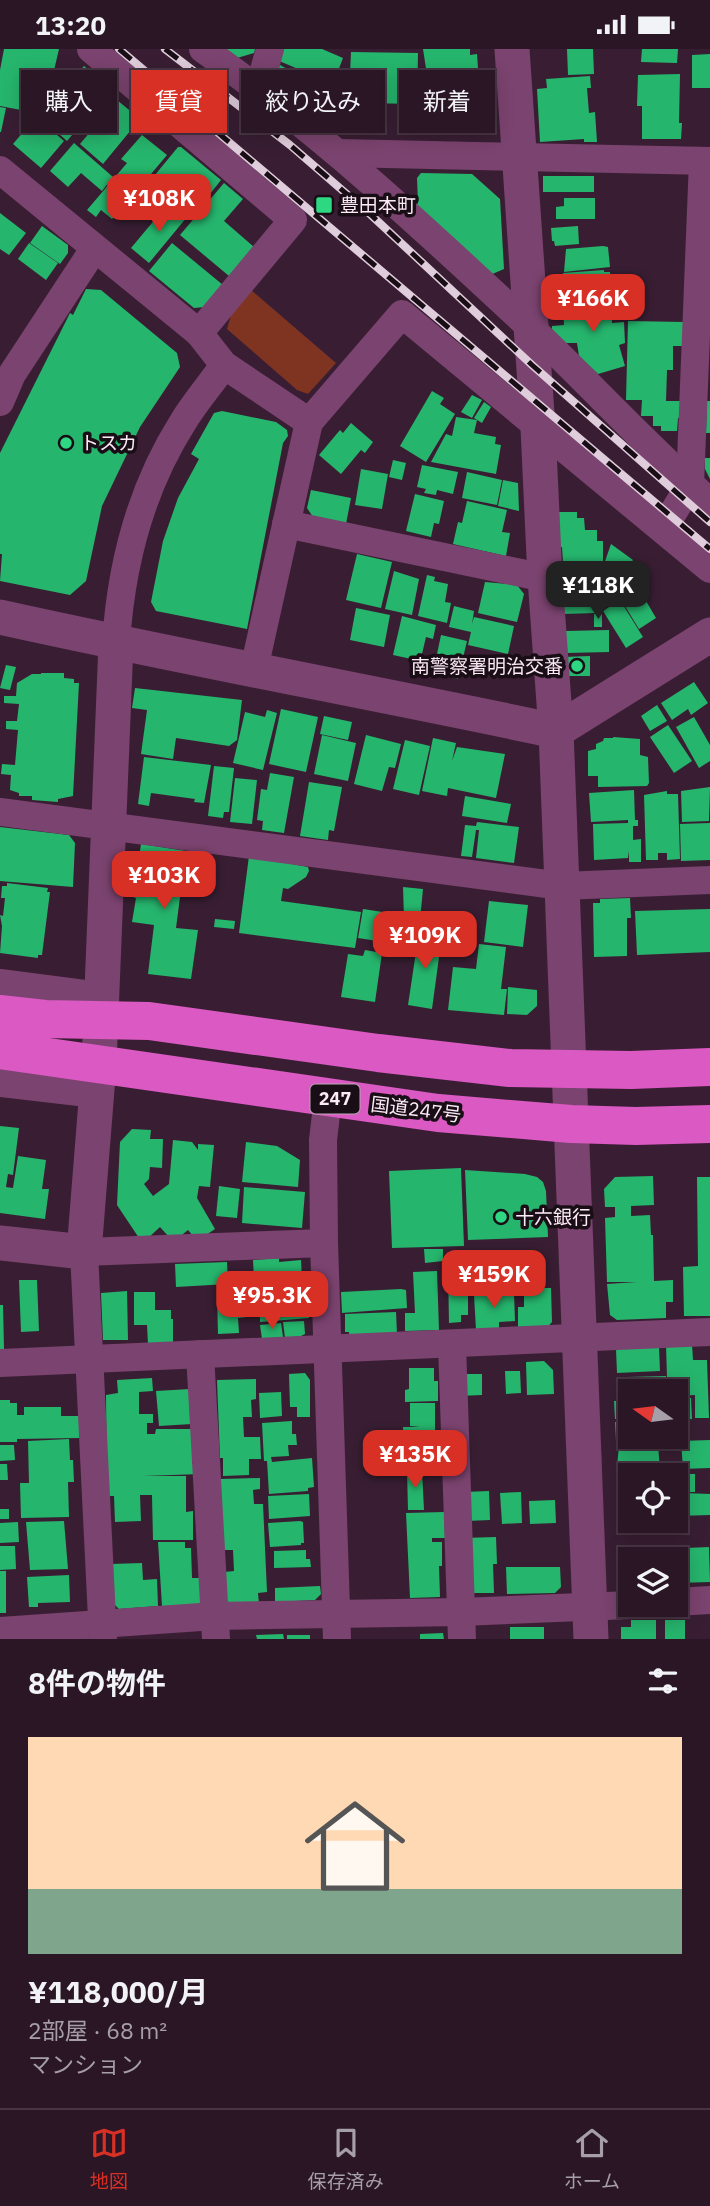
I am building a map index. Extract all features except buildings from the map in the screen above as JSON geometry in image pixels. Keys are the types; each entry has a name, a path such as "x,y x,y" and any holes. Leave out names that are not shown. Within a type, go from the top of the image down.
{"highway":[{"name":"国道247号","path":"0,1050 44,1037 100,1007 149,1021 378,1053 497,1066 631,1070 710,1067"},
{"name":"国道247号","path":"0,1014 44,1037 97,1079 328,1098 438,1113 571,1124 635,1126 710,1123"}],"street":[{"path":"91,49 293,220 199,333"},
{"path":"203,49 241,76"},
{"path":"264,70 270,49"},
{"path":"512,49 556,731 590,1623"},
{"path":"315,133 340,153 531,329 700,493"},
{"path":"340,153 707,161 700,493 663,529"},
{"path":"0,170 199,333 225,365 309,422"},
{"path":"0,402 6,369 94,249"},
{"path":"254,669 309,422 402,314 710,569"},
{"path":"103,1632 84,1252 97,1079 119,599 139,514 159,467 183,422 225,365"},
{"path":"286,524 545,578"},
{"path":"0,617 116,643 556,731 710,635"},
{"path":"0,812 562,886 710,880"},
{"path":"0,982 100,1007"},
{"path":"0,1083 97,1079"},
{"path":"328,1098 323,1140 324,1244 336,1627"},
{"path":"0,1243 84,1252 324,1244"},
{"path":"0,1363 710,1332"},
{"path":"452,1344 461,1625"},
{"path":"200,1355 215,1628"},
{"path":"688,1601 710,1600"},
{"path":"0,1631 103,1632 590,1623 618,1610"}],"shaded area":[{"path":"251,290 336,363 308,394 297,390 227,329 231,315"}],"railway":[{"path":"119,49 710,549"},
{"path":"165,49 290,145 371,215 532,365 710,522"}],"place":[{"name":"豊田本町","path":"324,205"},
{"name":"トスカ","path":"66,443"},
{"name":"南警察署明治交番","path":"577,666"},
{"name":"十六銀行","path":"501,1217"}]}
